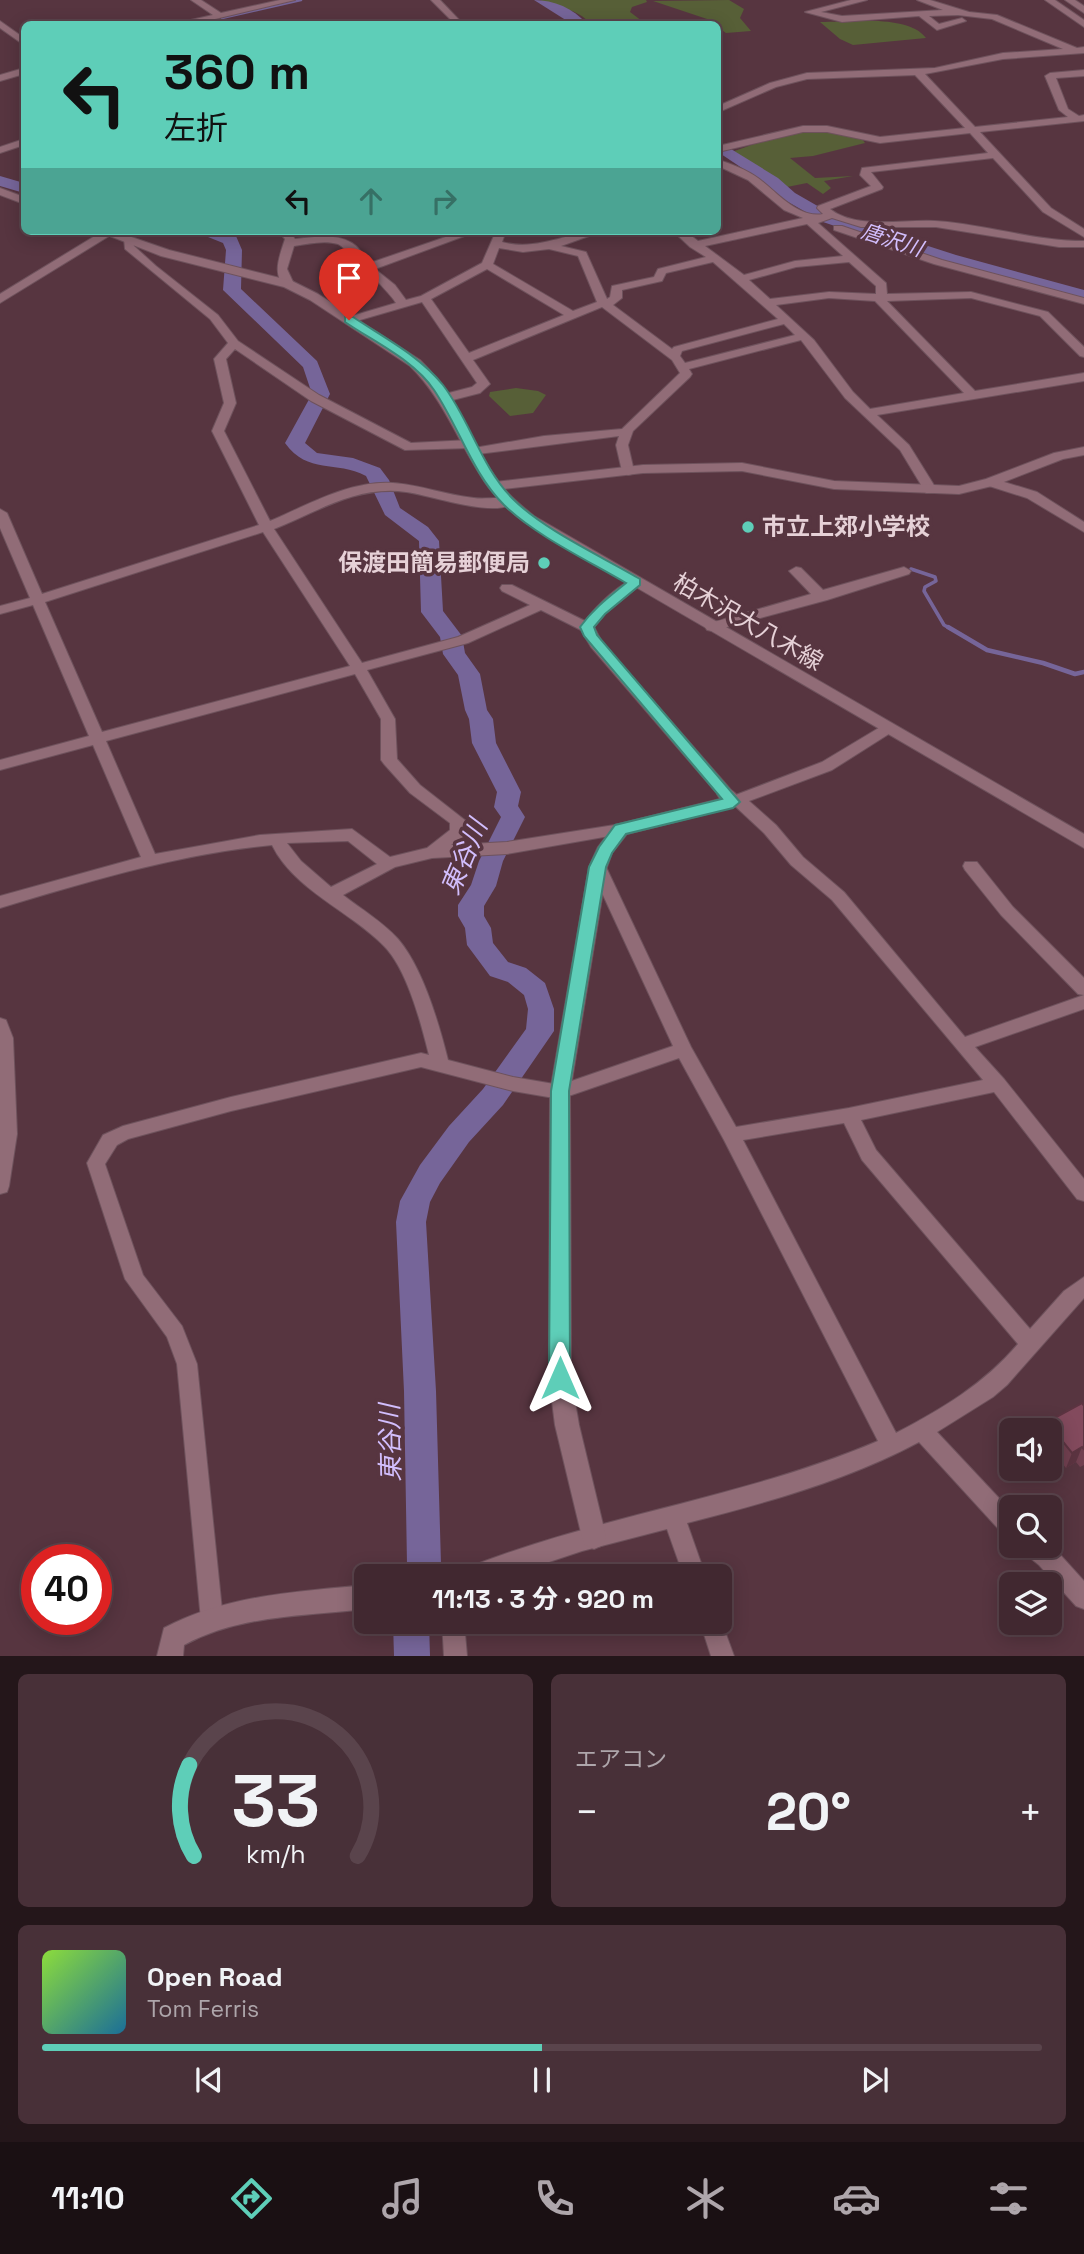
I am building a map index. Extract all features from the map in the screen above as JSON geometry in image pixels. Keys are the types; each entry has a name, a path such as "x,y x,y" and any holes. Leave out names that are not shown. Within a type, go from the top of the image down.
{"street":[{"path":"195,0 220,16"},
{"path":"199,21 290,0"},
{"path":"435,1 453,0"},
{"path":"863,0 809,12 842,19 962,12"},
{"path":"921,0 962,12 994,17 1080,50 1084,58"},
{"path":"1049,0 1084,24"},
{"path":"435,1 456,21"},
{"path":"1059,7 1071,1 1084,10"},
{"path":"922,14 937,27 985,15"},
{"path":"0,24 21,40"},
{"path":"721,108 772,85 807,76 948,70 1009,55 1080,50"},
{"path":"0,78 21,72"},
{"path":"919,72 1047,211 1084,234"},
{"path":"1080,119 1064,110 1050,78 1084,73"},
{"path":"723,148 785,132 817,128 880,140 1080,119"},
{"path":"0,150 21,143"},
{"path":"972,395 881,302 882,285 852,258 822,218 822,208 878,187 865,175 866,170 996,155"},
{"path":"721,164 752,178 788,208 822,218 861,224 936,224 1059,244 1084,244"},
{"path":"0,191 21,200"},
{"path":"694,245 822,218 844,230 938,262 1084,301"},
{"path":"0,299 103,235"},
{"name":"柏木沢大八木線","path":"115,235 128,241 288,284 314,297 415,363 445,398 495,486 529,519 1084,842"},
{"path":"286,235 290,239 282,269 288,284"},
{"path":"368,268 462,235"},
{"path":"349,320 425,298 487,265 498,235"},
{"path":"495,244 520,251 553,247 580,235"},
{"path":"683,235 742,279 788,320 866,413 905,449 931,490"},
{"path":"289,243 338,236 352,247 368,268 389,282 402,304"},
{"path":"128,241 129,247 152,268 214,317 234,343 315,398 409,447 472,448 626,432"},
{"path":"553,247 582,254 604,304 674,356 684,368 685,377 626,432 622,445 628,471"},
{"path":"742,279 795,264 852,258"},
{"path":"468,358 570,314 604,304 616,298 616,288 649,283 658,279 662,271 713,259"},
{"path":"487,265 570,314"},
{"path":"766,303 829,295 882,298 957,295 983,298 1044,314 1081,348"},
{"path":"425,298 484,384 476,390 445,398"},
{"path":"674,356 678,349 788,320"},
{"path":"684,368 804,337"},
{"path":"234,343 220,359 230,403 218,431 266,527 358,667 388,719 388,760 415,789 458,821 458,832 432,852"},
{"path":"866,413 1084,377"},
{"path":"495,486 628,471 742,467 834,485 959,490 1084,451"},
{"path":"991,482 1032,495 1084,528"},
{"path":"0,610 266,527 372,487 403,487 475,503 509,502"},
{"path":"0,513 96,741 150,860"},
{"path":"796,571 822,597"},
{"path":"712,627 904,571"},
{"path":"587,627 600,611 635,582"},
{"path":"507,587 587,627 596,644 732,799 770,830 797,861 838,896 962,1045 998,1084 1084,1193"},
{"path":"0,765 463,640 541,605"},
{"path":"331,894 387,866 387,863 432,852 507,848 621,829 732,799 827,766 887,729"},
{"path":"594,1537 567,1424 560,1378 560,1091 598,867 604,851 621,829"},
{"path":"0,902 31,891 150,860 201,849 277,839 352,835 387,863"},
{"path":"277,839 281,849 331,894 376,927 395,945 406,967 440,1063"},
{"path":"971,866 1007,911 1084,989"},
{"path":"598,867 683,1049 731,1135 892,1446"},
{"path":"962,1045 1084,1003"},
{"path":"0,1025 4,1038 8,1134 0,1186"},
{"path":"212,1620 187,1364 175,1332 135,1279 97,1175 96,1163 110,1140 123,1133 231,1104 421,1060 513,1084 560,1091 683,1049"},
{"path":"731,1135 849,1115 998,1084"},
{"path":"849,1115 869,1155 1030,1344"},
{"path":"512,1564 594,1537 674,1517 851,1464 892,1446 922,1431 987,1389 1084,1286"},
{"path":"922,1431 999,1514"},
{"path":"674,1517 690,1564"},
{"path":"1049,1558 1084,1598"},
{"path":"170,1656 173,1637 192,1625 273,1607 354,1598"},
{"path":"454,1634 456,1656"},
{"path":"715,1634 723,1656"}],"green space":[{"path":"540,0 647,2 632,7 630,12 642,21 588,21"},
{"path":"729,0 744,9 740,18 751,31 726,33 721,29 721,21 710,21 653,1"},
{"path":"820,22 892,22 918,30 926,38 853,45 840,39"},
{"path":"820,129 862,139 865,143 813,156 790,158 815,178 853,176 824,181 831,188 823,194 807,183 787,187 752,170 729,153 782,134"},
{"path":"516,388 546,395 533,413 510,416 489,396 490,392"}],"building":[{"path":"1082,1403 1084,1449 1082,1447 1072,1453 1062,1441 1062,1418 1054,1418"}],"waterway":[{"path":"222,18 301,0"},
{"name":"唐沢川","path":"541,0 577,21"},
{"path":"208,21 218,19"},
{"name":"唐沢川","path":"721,148 772,181 789,196 829,219 950,259 1084,295"},
{"name":"東谷川","path":"0,181 21,187"},
{"name":"東谷川","path":"218,235 230,240 234,250 232,290 311,365 321,394 295,443 310,457 353,464 373,472 392,511 421,531 429,541 432,612 451,636 454,654 469,674 476,710 481,719 484,743 509,792 506,807 513,817 491,861 483,886 471,905 471,916 478,928 480,945 499,969 517,975 536,990 541,1009 540,1031 493,1097 459,1134 430,1174 415,1201 411,1222 420,1391 424,1564"},
{"path":"911,569 935,577 936,581 925,587 924,591 944,625 951,629"},
{"path":"948,627 987,650 1043,663 1075,674 1084,672"},
{"name":"東谷川","path":"411,1634 412,1656"}],"place":[{"name":"市立上郊小学校","path":"748,527"},
{"name":"保渡田簡易郵便局","path":"544,563"}],"route":[{"path":"349,320 415,363 438,387 474,452 495,486 509,502 529,519 635,582 600,611 587,627 591,636 733,802 621,829 604,851 598,867 560,1091 560,1378"}]}
